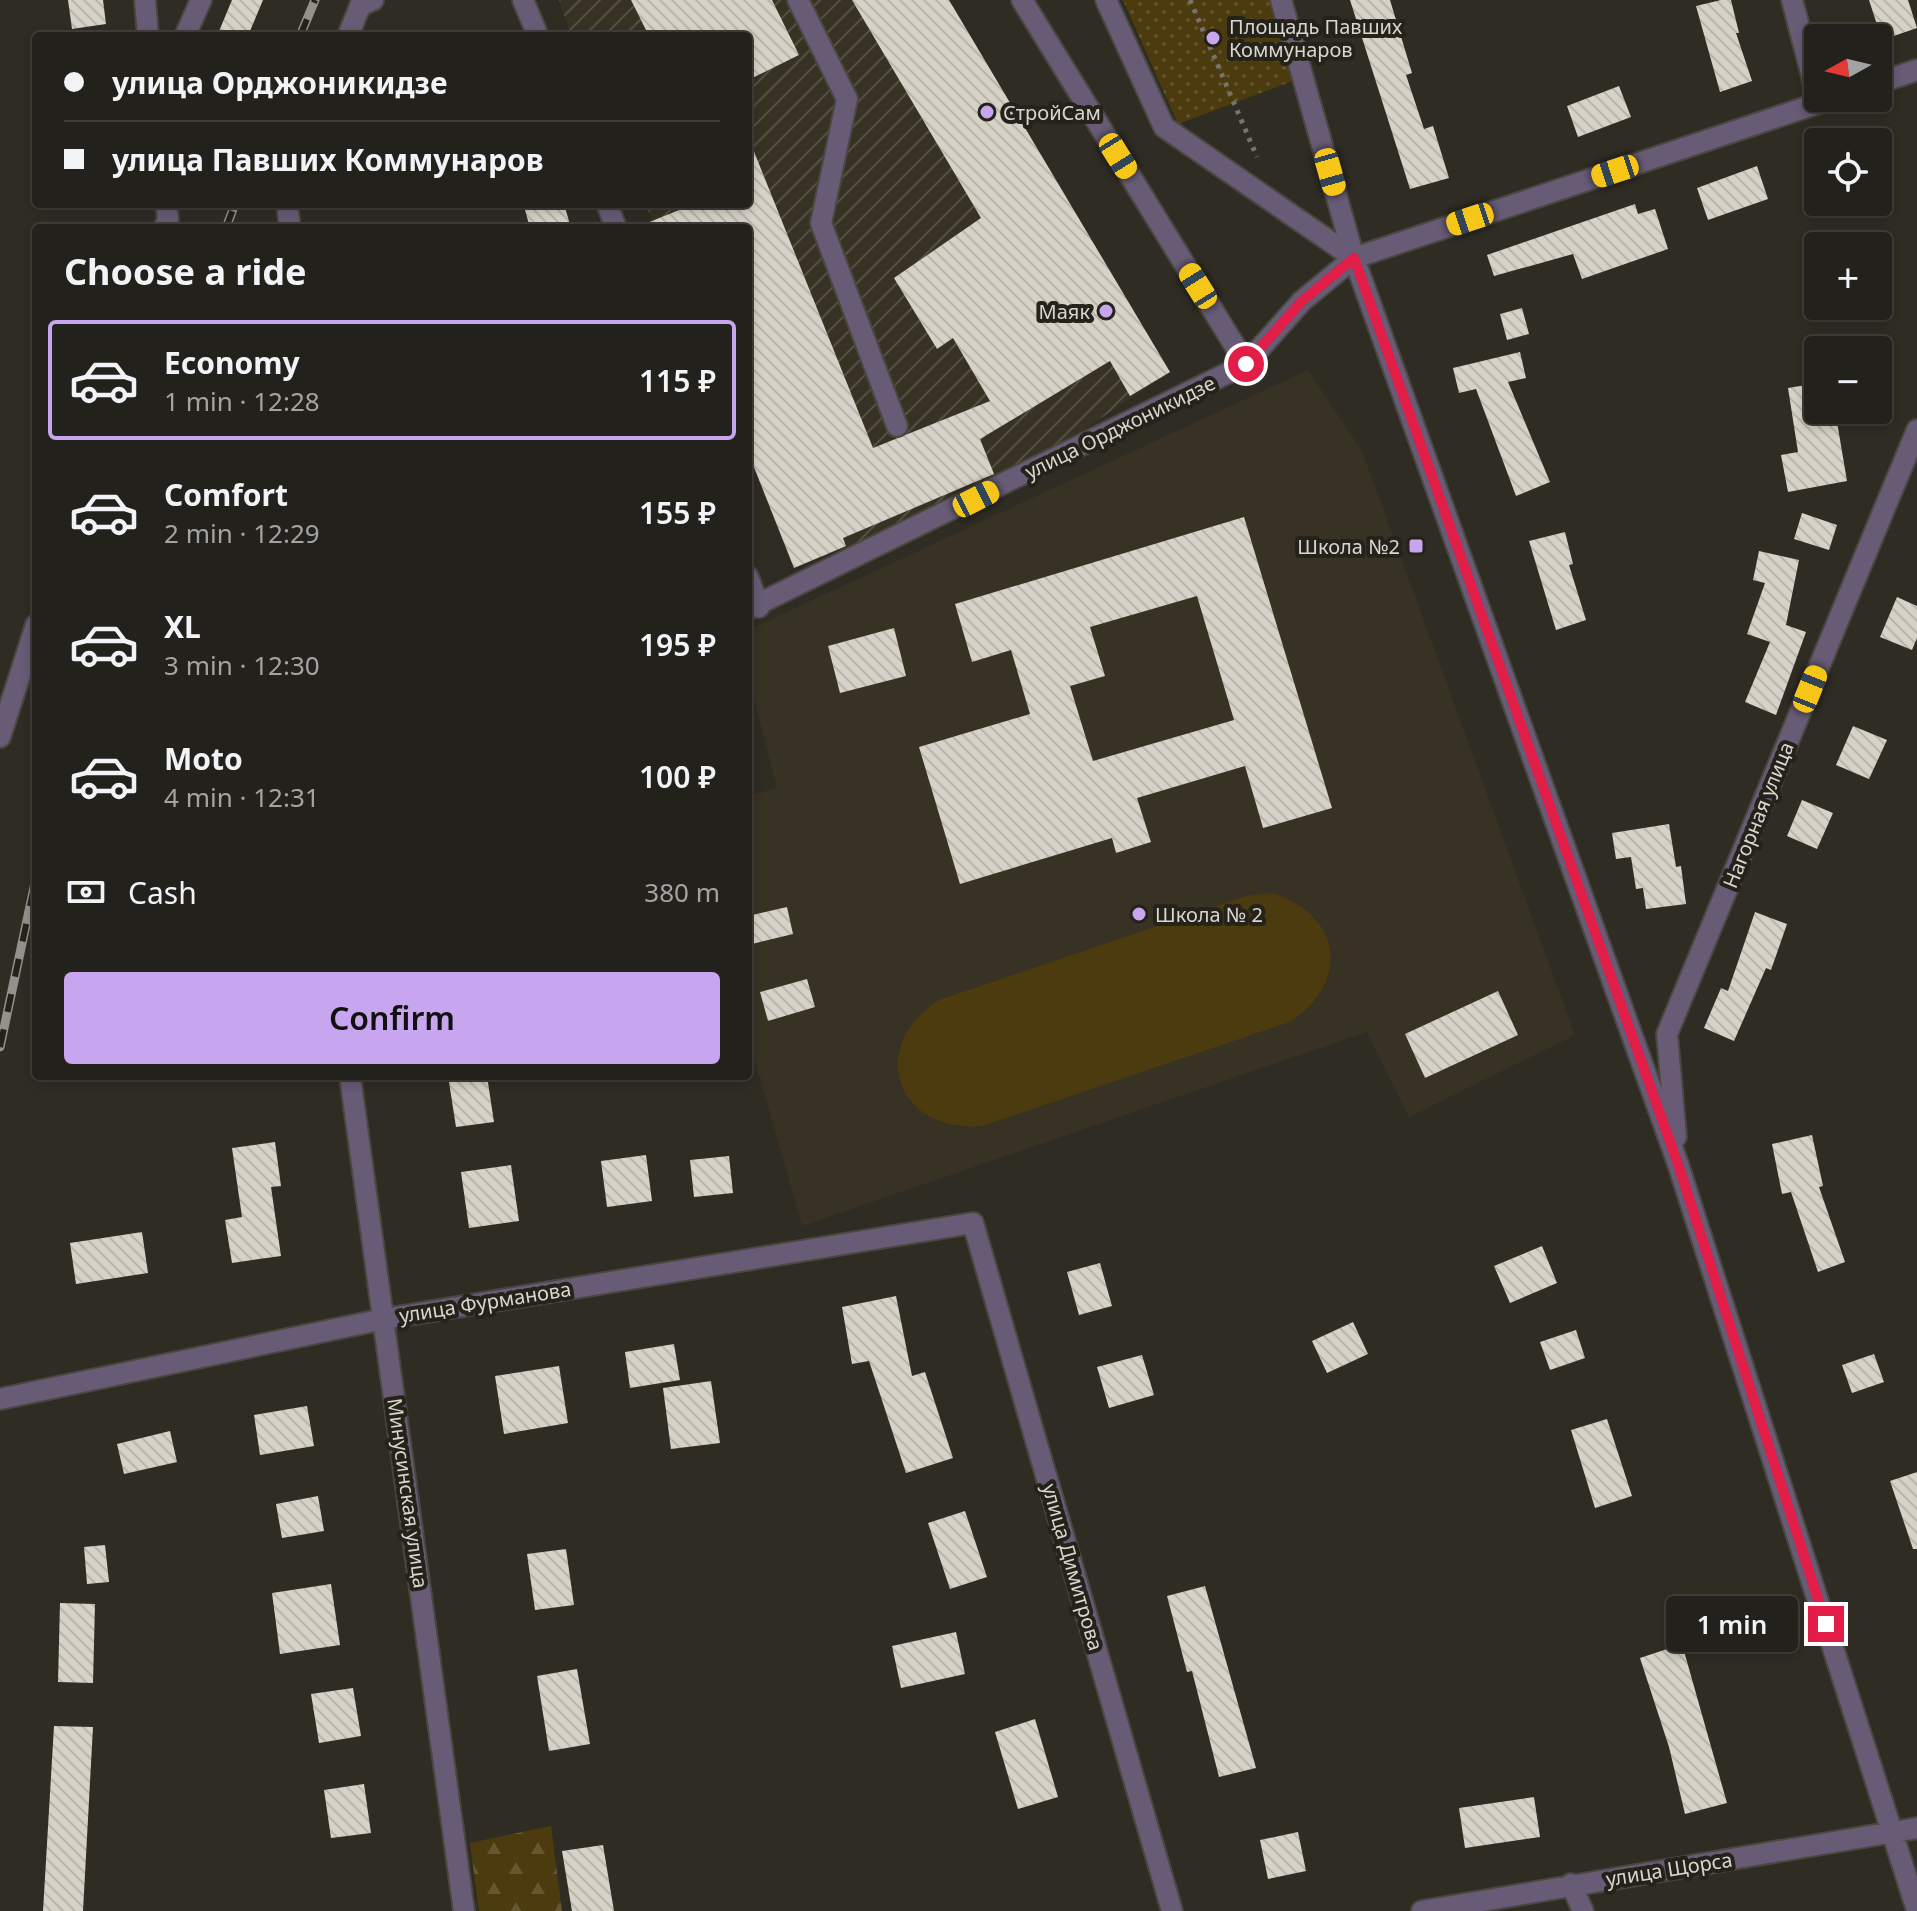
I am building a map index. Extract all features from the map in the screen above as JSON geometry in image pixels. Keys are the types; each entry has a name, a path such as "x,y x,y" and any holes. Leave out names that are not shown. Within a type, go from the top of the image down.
{"street":[{"path":"145,0 148,32"},
{"path":"187,32 201,0"},
{"path":"350,32 360,6 373,0"},
{"path":"523,0 536,32"},
{"path":"798,0 847,99 821,223 897,426"},
{"path":"1022,0 1246,364"},
{"path":"1106,0 1164,127 1354,258"},
{"path":"1281,0 1354,258 1678,1164 1917,1910"},
{"path":"1792,0 1804,35"},
{"path":"1892,78 1917,70"},
{"name":"улица Орджоникидзе","path":"754,608 1246,364 1302,301 1354,258 1804,107"},
{"name":"Нагорная улица","path":"1678,1164 1667,1034 1917,430"},
{"path":"0,737 32,637"},
{"name":"Минусинская улица","path":"351,1080 464,1911"},
{"name":"улица Фурманова","path":"0,1399 384,1319 973,1223"},
{"name":"улица Димитрова","path":"973,1223 1172,1911"},
{"name":"улица Щорса","path":"1422,1911 1917,1828"},
{"path":"1571,1884 1583,1911"}],"path":[{"path":"1190,0 1257,157"}],"shaded area":[{"path":"559,0 949,0 1170,372 1029,466 927,516 794,568 752,464 752,224 654,224 647,208 752,208 752,32 570,32"},
{"name":"Школа № 2","path":"1308,370 1362,451 1575,1035 1409,1117 1367,1032 802,1226 752,1050 752,795 777,788 752,691 752,628"}],"green space":[{"name":"Площадь Павших Коммунаров","path":"1123,0 1274,0 1298,79 1178,124"},
{"path":"1272,893 1295,903 1313,917 1325,933 1330,951 1330,969 1323,988 1310,1006 1290,1022 982,1126 952,1125 929,1116 911,1102 901,1083 898,1062 903,1040 916,1019 939,1000 1246,896"},
{"path":"551,1826 562,1911 479,1911 470,1843"}],"building":[{"path":"68,0 103,0 106,24 72,29"},
{"path":"232,0 263,0 250,32 219,32"},
{"path":"631,0 772,0 799,55 752,78 752,32 647,32"},
{"path":"852,0 949,0 1170,372 1130,396 1110,361 980,439 994,474 843,538 846,546 794,568 752,462 752,224 644,224 684,208 752,208 752,146 873,448 990,401 953,338 937,349 894,278 981,218"},
{"path":"1350,0 1390,0 1412,73 1406,75 1424,129 1433,126 1449,178 1410,189"},
{"path":"1731,0 1739,33 1736,33 1752,81 1720,92 1696,6"},
{"path":"1869,0 1908,0 1917,28 1892,37 1892,24 1877,24"},
{"path":"1619,86 1631,117 1578,137 1567,106"},
{"path":"1757,166 1768,199 1708,220 1697,188"},
{"path":"1635,204 1638,214 1655,209 1668,249 1582,279 1573,254 1494,276 1487,255"},
{"path":"565,208 570,224 529,224 525,210"},
{"path":"1522,308 1529,334 1507,340 1500,314"},
{"path":"1520,352 1526,378 1508,382 1550,482 1516,496 1476,389 1459,393 1453,368"},
{"path":"1804,385 1804,424 1837,424 1847,481 1788,492 1781,455 1798,452 1788,388"},
{"path":"1802,513 1837,525 1829,550 1794,539"},
{"path":"1244,517 1332,808 1263,828 1245,766 1137,798 1151,842 1116,853 1112,838 960,884 919,747 1030,714 1011,650 972,662 955,604","holes":["1197,596 1234,720 1093,761 1070,686 1105,676 1090,627"]},
{"path":"1565,532 1573,564 1569,565 1586,620 1556,630 1529,541"},
{"path":"1759,551 1799,560 1786,625 1806,632 1776,715 1745,702 1770,642 1747,634 1765,583 1753,580"},
{"path":"1897,597 1917,606 1917,638 1912,650 1880,637"},
{"path":"894,628 906,676 840,693 828,646"},
{"path":"1853,726 1887,740 1869,779 1836,765"},
{"path":"1802,800 1833,813 1817,849 1787,836"},
{"path":"1669,824 1676,867 1681,866 1686,904 1646,909 1643,888 1636,889 1631,857 1616,859 1612,833"},
{"path":"787,907 793,934 752,944 752,915"},
{"path":"1755,912 1787,924 1771,970 1766,968 1734,1041 1704,1028 1721,988 1728,991"},
{"path":"807,979 815,1007 768,1021 760,992"},
{"path":"1498,991 1518,1035 1425,1078 1405,1034"},
{"path":"488,1080 494,1122 456,1127 449,1082"},
{"path":"1812,1135 1823,1186 1819,1187 1845,1262 1818,1272 1791,1192 1782,1194 1772,1144"},
{"path":"275,1142 281,1186 271,1187 281,1256 232,1263 225,1220 242,1217 232,1148"},
{"path":"646,1155 652,1201 607,1207 601,1161"},
{"path":"729,1156 733,1193 694,1197 690,1160"},
{"path":"511,1165 519,1221 469,1228 461,1172"},
{"path":"142,1232 148,1273 76,1284 70,1243"},
{"path":"1542,1246 1557,1283 1510,1303 1494,1266"},
{"path":"1100,1263 1112,1306 1079,1315 1067,1272"},
{"path":"896,1296 912,1376 925,1372 953,1458 906,1473 869,1361 852,1364 842,1307"},
{"path":"1353,1322 1368,1354 1327,1373 1312,1341"},
{"path":"1576,1330 1585,1358 1550,1370 1540,1342"},
{"path":"674,1344 680,1380 630,1388 625,1352"},
{"path":"1874,1354 1884,1382 1852,1393 1842,1365"},
{"path":"1142,1355 1154,1395 1109,1408 1097,1367"},
{"path":"559,1366 568,1423 504,1434 495,1376"},
{"path":"711,1381 720,1443 671,1449 663,1388"},
{"path":"307,1406 314,1446 260,1455 254,1415"},
{"path":"1607,1419 1632,1496 1595,1508 1571,1430"},
{"path":"170,1431 177,1462 124,1474 117,1444"},
{"path":"1917,1472 1917,1549 1913,1549 1890,1481"},
{"path":"318,1496 324,1531 282,1538 276,1504"},
{"path":"965,1511 987,1577 950,1589 928,1523"},
{"path":"105,1545 109,1582 87,1584 84,1547"},
{"path":"566,1549 574,1605 535,1610 527,1554"},
{"path":"331,1584 340,1645 280,1654 272,1593"},
{"path":"1205,1586 1256,1768 1219,1777 1192,1671 1187,1672 1167,1596"},
{"path":"60,1603 95,1604 93,1683 58,1682"},
{"path":"956,1632 965,1674 901,1688 892,1646"},
{"path":"1682,1644 1727,1803 1685,1814 1669,1747 1640,1658"},
{"path":"577,1669 590,1744 549,1751 537,1676"},
{"path":"353,1688 361,1736 319,1743 311,1694"},
{"path":"1035,1719 1058,1797 1018,1809 995,1732"},
{"path":"54,1726 93,1727 83,1911 43,1911"},
{"path":"364,1784 371,1833 331,1838 324,1790"},
{"path":"1534,1797 1540,1837 1465,1848 1459,1808"},
{"path":"1298,1832 1306,1871 1268,1879 1260,1840"},
{"path":"603,1845 614,1911 572,1911 562,1851"}],"railway":[{"path":"302,32 315,0"},
{"path":"228,224 234,208"},
{"path":"0,1047 32,897"}],"place":[{"name":"Площадь Павших Коммунаров","path":"1213,38"},
{"name":"СтройСам","path":"987,112"},
{"name":"Маяк","path":"1106,311"},
{"name":"Школа №2","path":"1416,546"},
{"name":"Школа № 2","path":"1139,914"}],"route":[{"path":"1246,364 1302,301 1354,258 1678,1164 1826,1624"}]}
